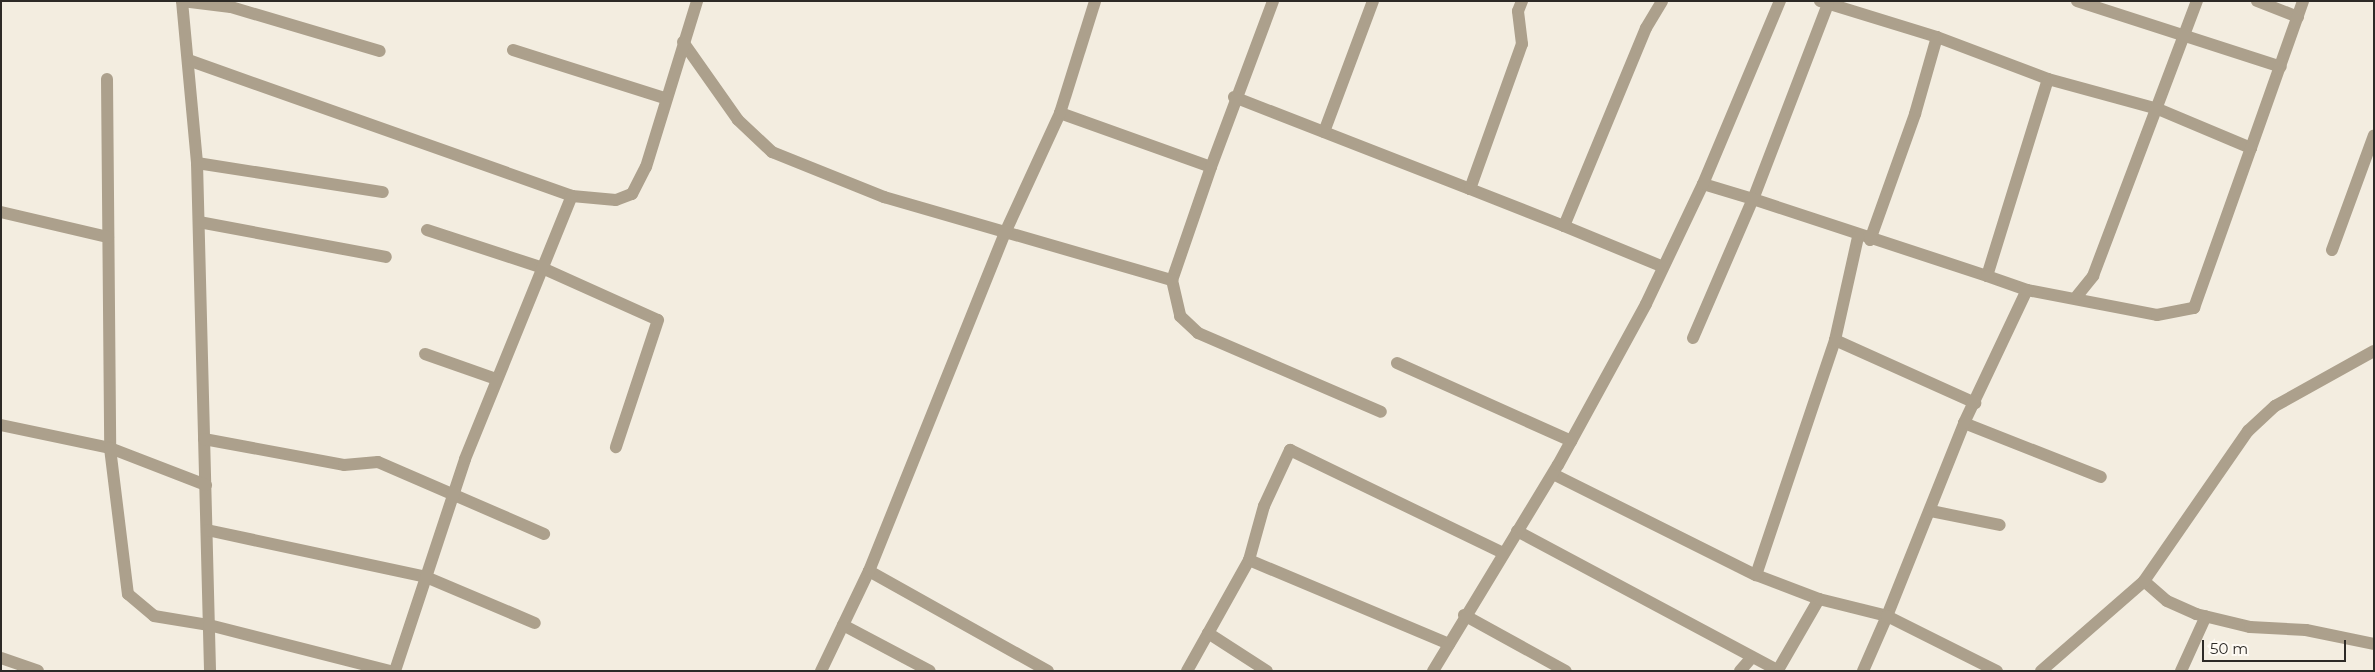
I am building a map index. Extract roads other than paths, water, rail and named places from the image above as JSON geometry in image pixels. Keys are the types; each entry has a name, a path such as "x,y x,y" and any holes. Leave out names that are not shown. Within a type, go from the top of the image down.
{"street":[{"path":"210,671 198,162 191,61 182,1 231,7 380,51"},
{"path":"191,61 572,196 616,200 632,194 646,167 664,98 697,1"},
{"path":"821,671 869,571 1004,235 1060,113 1095,1"},
{"path":"1273,1 1234,97 1172,280 1180,316 1198,333 1381,412"},
{"path":"1324,132 1374,1"},
{"path":"1470,188 1522,44 1518,11 1522,1"},
{"path":"1564,226 1646,28 1662,1"},
{"path":"1433,671 1464,615 1553,474 1646,304 1661,266 1703,184 1780,1"},
{"path":"2076,1 2281,66"},
{"path":"2077,296 2093,276 2158,109 2197,1"},
{"path":"2257,1 2298,17"},
{"path":"1703,184 1753,199 1864,239 2027,290 2077,296 2156,315 2194,308 2303,1"},
{"path":"1693,338 1753,199 1824,3 1937,36 2048,79 2158,109 2251,148"},
{"path":"1756,576 1835,340 1864,239 1915,114 1937,36"},
{"path":"683,42 738,120 772,152 884,198 1004,235 1172,280"},
{"path":"513,50 664,98"},
{"path":"1987,276 2048,79"},
{"path":"107,80 110,448 128,594 154,616 209,625 390,671"},
{"path":"1234,97 1470,188 1661,266"},
{"path":"1060,113 1211,166"},
{"path":"2332,250 2374,135"},
{"path":"198,162 384,192"},
{"path":"394,671 453,494 496,379 540,267 572,196"},
{"path":"1,212 108,237"},
{"path":"199,222 386,258"},
{"path":"427,230 540,267 658,320 616,447"},
{"path":"1863,671 1931,511 1964,423 2027,290"},
{"path":"1835,340 1975,403"},
{"path":"2041,671 2144,581 2248,430 2274,406 2374,351"},
{"path":"425,354 496,379"},
{"path":"1397,364 1571,441"},
{"path":"1964,423 2101,477"},
{"path":"1,426 110,448 206,485"},
{"path":"204,439 344,464 378,462 544,534"},
{"path":"1186,671 1249,560 1264,506 1290,450 1503,553"},
{"path":"1553,474 1756,576 1819,599 1887,616 1997,671"},
{"path":"1931,511 2000,524"},
{"path":"207,530 426,577 535,624"},
{"path":"1517,531 1778,670 1819,599"},
{"path":"1249,560 1449,644"},
{"path":"869,571 1048,671"},
{"path":"2144,581 2167,601 2206,616 2250,627 2306,630 2374,644"},
{"path":"1464,615 1566,671"},
{"path":"2182,671 2206,616"},
{"path":"843,625 930,671"},
{"path":"1208,633 1267,671"},
{"path":"1740,671 1752,657"},
{"path":"1,658 38,671"}]}
